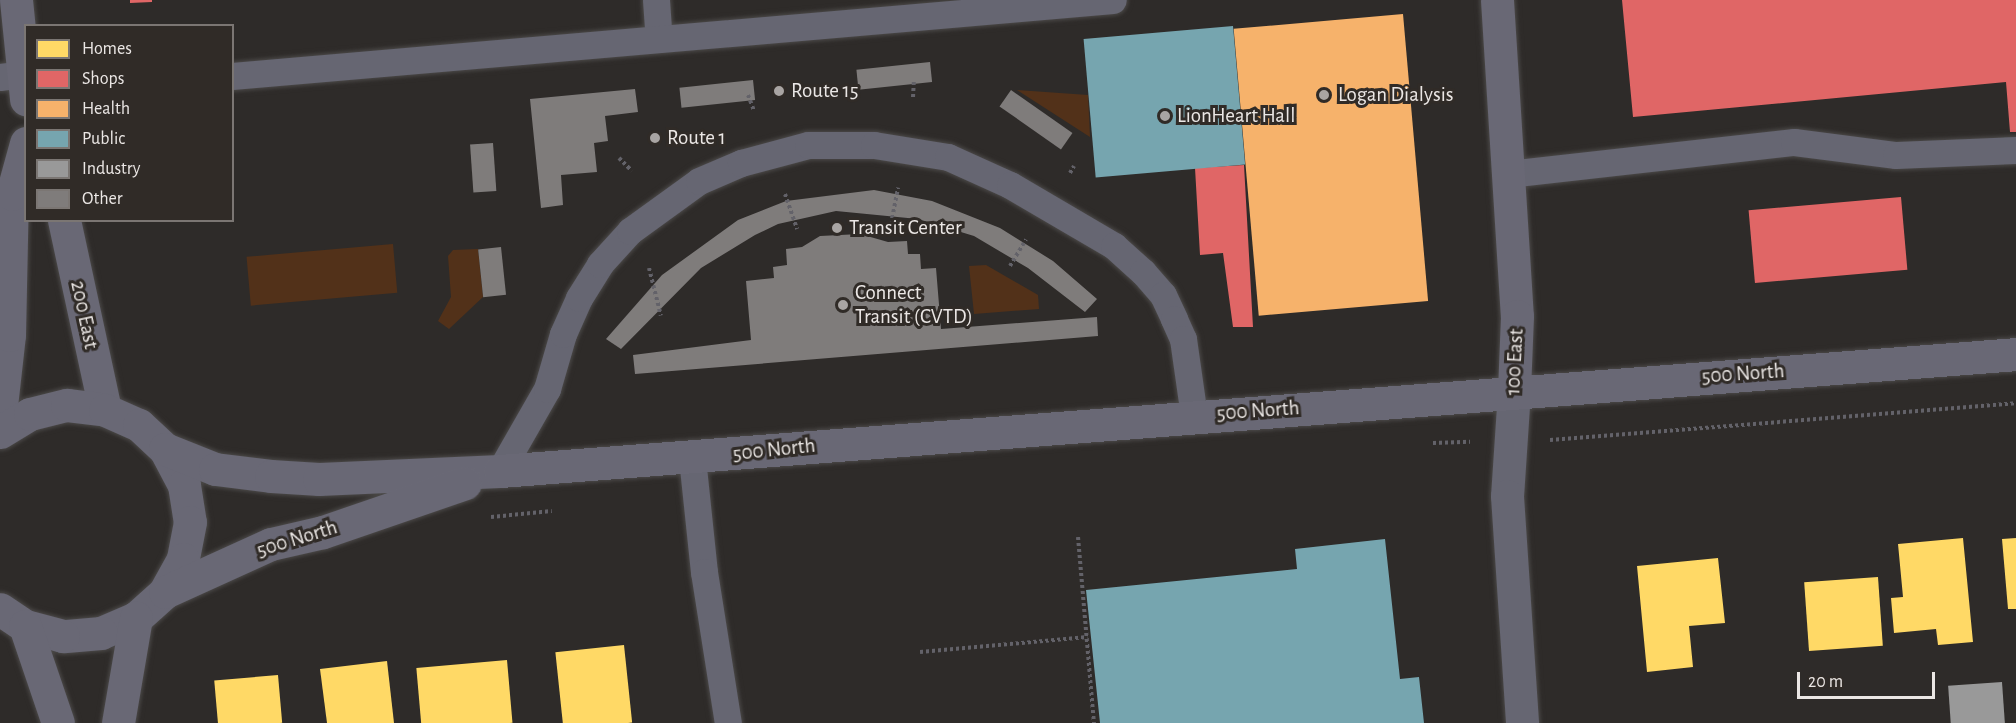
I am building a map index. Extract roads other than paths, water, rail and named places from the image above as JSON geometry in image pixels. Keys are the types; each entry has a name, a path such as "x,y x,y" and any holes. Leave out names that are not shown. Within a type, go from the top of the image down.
{"street":[{"path":"16,0 20,88"},
{"name":"100 East","path":"1497,0 1517,316 1507,496 1522,723"},
{"path":"0,415 9,335 12,194 24,150"},
{"name":"200 East","path":"64,222 105,410"},
{"name":"500 North","path":"165,449 215,469 270,476 319,479 500,471 692,458 1194,416 2016,354"},
{"path":"0,432 30,414 67,405 105,410 139,425 165,449 184,485 190,522 183,559 165,592 136,618 101,633 63,636 13,618"},
{"name":"500 North","path":"165,592 271,544 323,532 500,471"},
{"path":"13,618 58,723"},
{"path":"118,723 136,618"}],"lane":[{"path":"656,0 659,39"},
{"path":"234,76 1113,0"},
{"path":"1508,174 1794,142 1896,155 2016,150"},
{"path":"500,471 547,389 564,334 579,298 600,264 630,231 699,181 741,163 808,145 874,145 948,157 1010,185 1114,246 1143,272 1163,295 1183,339 1194,416"},
{"path":"692,458 704,572 728,723"}],"place":[{"name":"Route 15","path":"779,91"},
{"name":"Logan Dialysis","path":"1324,95"},
{"name":"LionHeart Hall","path":"1165,116"},
{"name":"Route 1","path":"655,138"},
{"name":"Transit Center","path":"837,228"},
{"name":"Connect Transit (CVTD)","path":"843,305"}]}
